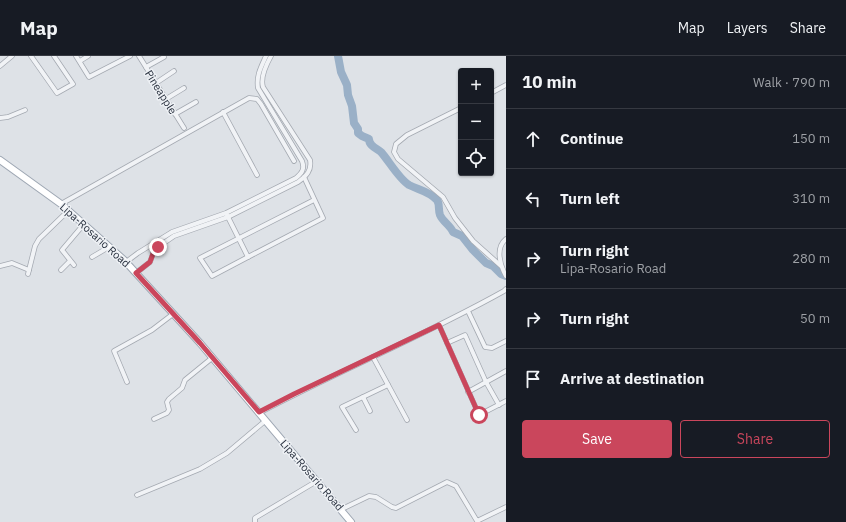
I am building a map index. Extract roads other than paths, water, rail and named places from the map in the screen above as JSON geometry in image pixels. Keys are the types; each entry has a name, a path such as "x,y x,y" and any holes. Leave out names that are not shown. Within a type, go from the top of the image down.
{"main road":[{"name":"Lipa-Rosario Road","path":"0,160 61,204 126,262 259,412 342,509 351,522"}],"street":[{"path":"0,66 12,56"},
{"path":"30,56 57,93 73,84 54,56"},
{"path":"76,56 90,77 130,56"},
{"path":"80,61 88,56"},
{"name":"Pineapple","path":"139,56 184,128"},
{"path":"126,262 172,232 227,215 296,178 302,173 304,166 258,88 258,75 266,56"},
{"path":"136,273 150,262 154,251 158,247 174,236 227,215 298,182 310,170 310,160 263,87 261,81 271,56"},
{"path":"146,67 164,57"},
{"path":"156,83 174,71"},
{"path":"494,91 506,85"},
{"path":"166,99 184,88"},
{"path":"61,204 223,112 245,100 253,98 257,99 294,161"},
{"path":"175,114 196,102"},
{"path":"0,118 8,117 25,110"},
{"path":"458,110 407,135 396,144 394,152 398,159 443,197 455,218 473,241 501,266"},
{"path":"223,112 257,175"},
{"path":"304,177 323,218 212,276 200,258 314,200"},
{"path":"0,266 12,263 28,272 35,246 39,239 68,210"},
{"path":"227,215 248,257"},
{"path":"74,265 62,252 62,248 84,224"},
{"path":"506,239 501,246 500,257 501,266 506,276"},
{"path":"149,246 154,251"},
{"path":"92,257 109,247"},
{"path":"61,270 70,261"},
{"path":"259,412 468,311 504,292 506,289"},
{"path":"468,311 485,346 492,348 506,341"},
{"path":"127,382 114,351 152,330 173,314"},
{"path":"439,325 479,415 506,401"},
{"path":"447,343 465,335 486,382 499,405"},
{"path":"373,356 407,420"},
{"path":"154,419 167,413 169,410 167,402 169,399 179,391 185,380 212,358"},
{"path":"468,392 506,371"},
{"path":"356,430 342,407 388,385"},
{"path":"363,397 370,410"},
{"path":"137,495 200,469 227,453 266,421"},
{"path":"255,522 255,518 317,481"},
{"path":"342,509 369,496 376,497 396,508 447,482 456,486 477,521 506,507"}],"waterway":[{"path":"338,56 341,72 347,85 354,123 358,129 358,133 369,139 371,145 381,152 405,182 434,197 438,202 441,217 453,232 462,236 486,263 493,266 501,274 506,276"}]}
